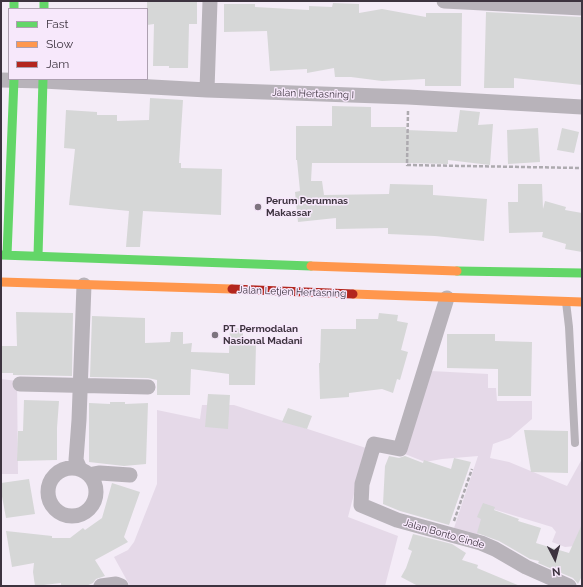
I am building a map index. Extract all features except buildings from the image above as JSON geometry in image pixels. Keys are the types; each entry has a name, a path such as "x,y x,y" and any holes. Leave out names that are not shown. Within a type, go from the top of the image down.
{"main road":[{"path":"10,80 14,164 4,255 423,270 582,273"},
{"path":"38,256 37,165 44,80"},
{"path":"250,263 251,283"},
{"name":"Jalan Letjen Hertasning","path":"1,282 84,285 251,283 447,298 582,302"}],"street":[{"path":"207,90 210,1"},
{"path":"444,1 582,8"},
{"name":"Jalan Hertasning I","path":"10,80 44,80 207,90 582,106"},
{"path":"84,285 76,460 85,472 130,475"},
{"name":"Jalan Bonto Cinde","path":"447,298 400,449 374,444 362,484 361,505 397,520 488,546 526,567 569,586"},
{"path":"20,384 148,388"},
{"path":"101,586 116,584 122,586"}],"lane":[{"path":"566,301 569,327 575,443"}],"path":[{"path":"408,98 407,165 582,168"},
{"path":"449,535 472,469"}],"shaded area":[{"path":"431,371 488,374 488,388 496,388 497,401 532,401 532,419 510,438 493,444 490,458 509,462 567,486 582,459 582,529 580,529 575,546 565,547 552,542 556,532 552,527 486,507 476,543 451,537 478,456 425,462 405,454"},
{"path":"1,379 17,381 18,474 1,474"},
{"path":"202,405 234,405 366,448 348,517 398,536 385,586 130,586 114,557 128,550 134,542 157,484 157,410 200,419"}],"traffic: fast":[{"path":"14,1 14,8"},
{"path":"44,1 44,8"},
{"path":"7,255 14,80"},
{"path":"38,256 43,80"},
{"path":"1,255 311,266"},
{"path":"457,271 582,273"}],"traffic: slow":[{"path":"311,266 457,271"},
{"path":"1,282 232,289"},
{"path":"353,294 582,302"}],"traffic: jam":[{"path":"232,289 353,294"}],"place":[{"name":"Perum Perumnas Makassar","path":"258,207"},
{"name":"PT. Permodalan Nasional Madani","path":"215,335"}]}
